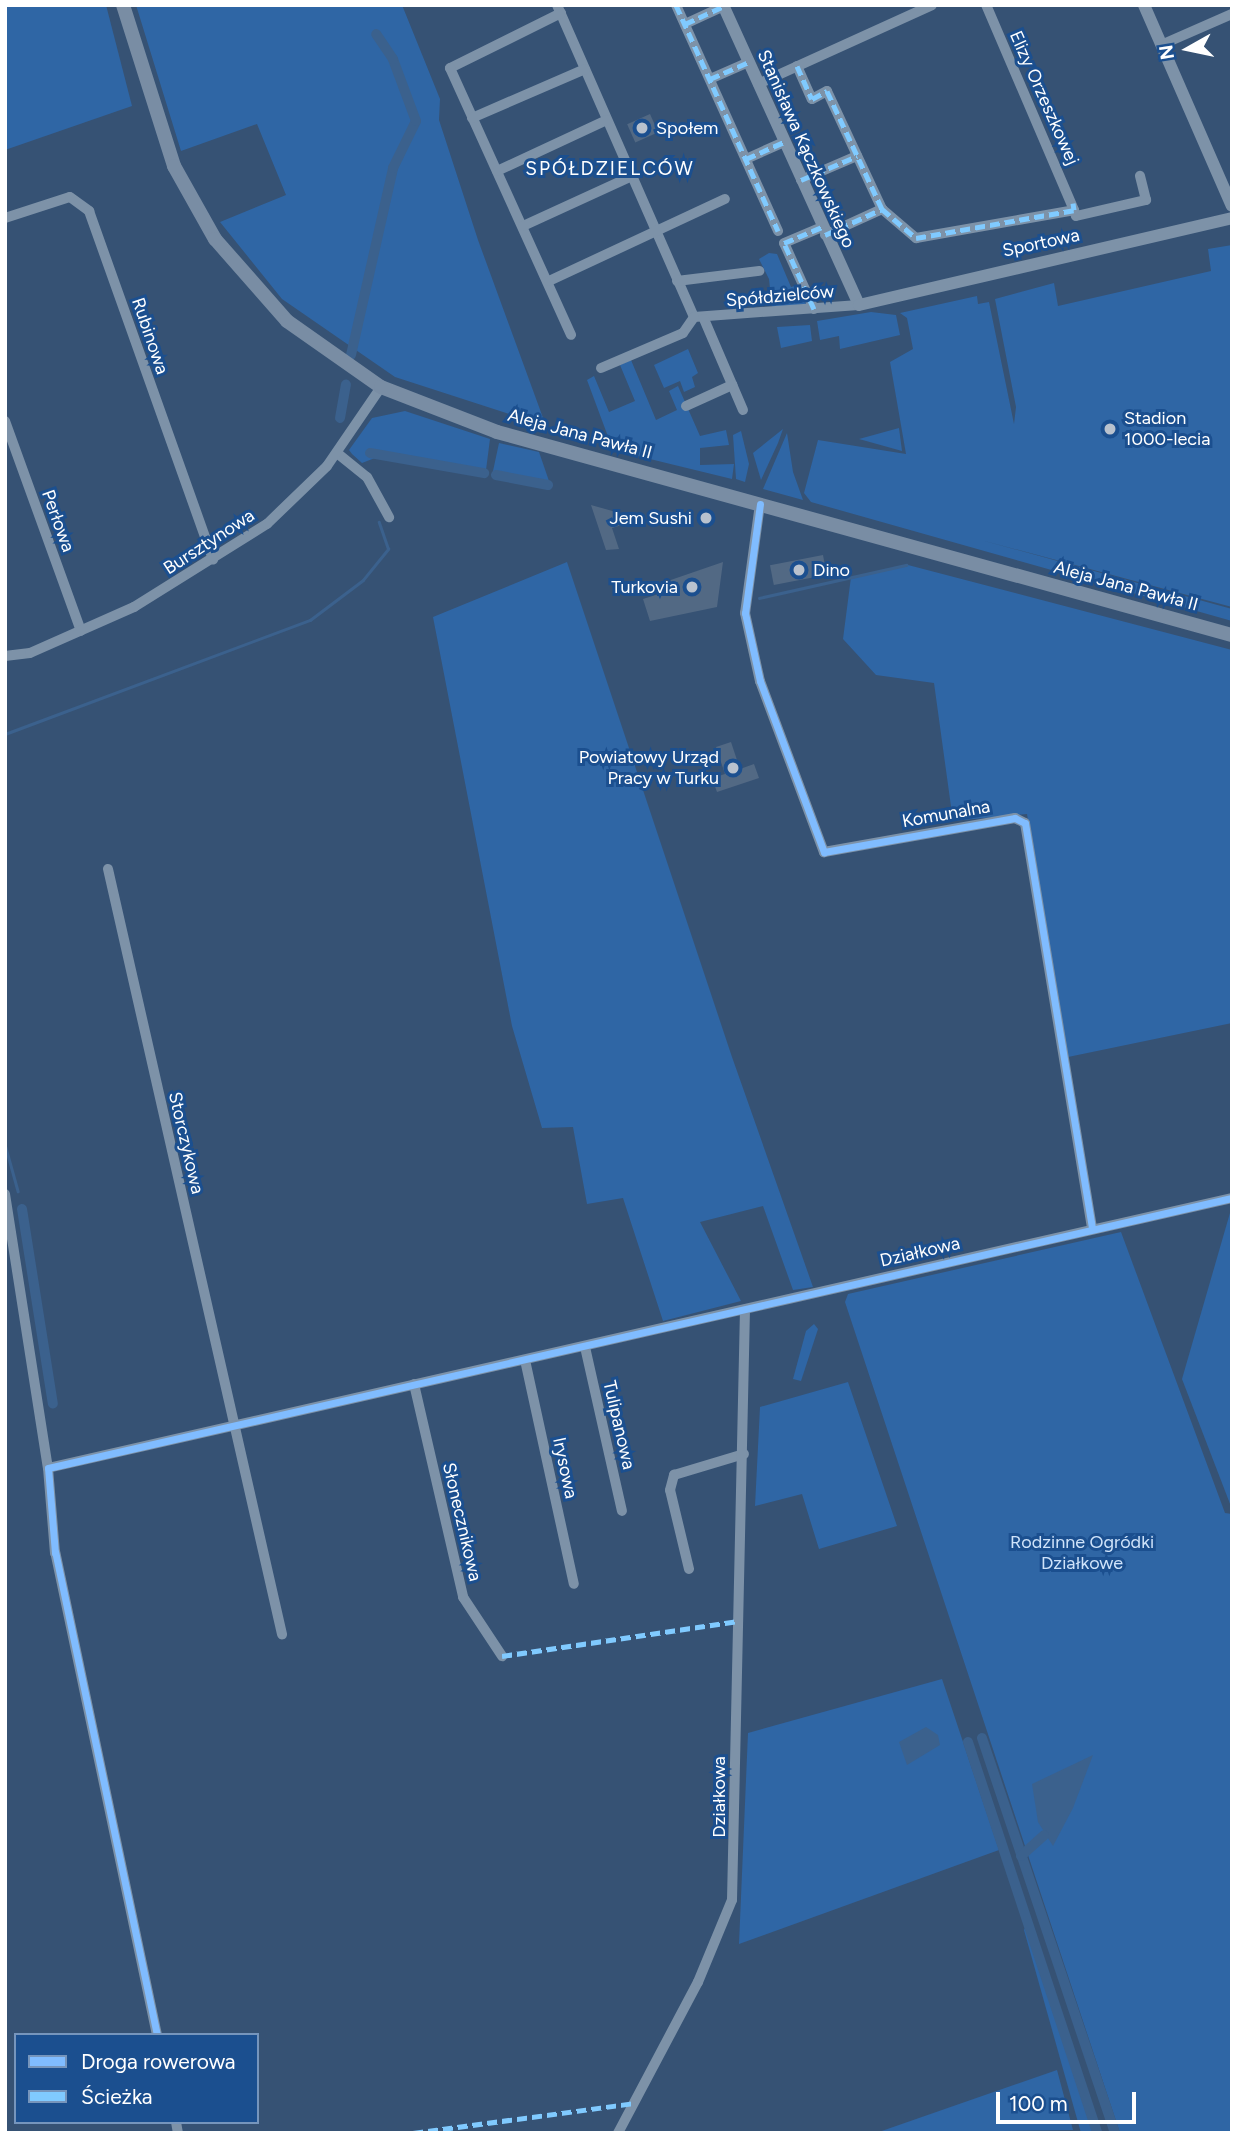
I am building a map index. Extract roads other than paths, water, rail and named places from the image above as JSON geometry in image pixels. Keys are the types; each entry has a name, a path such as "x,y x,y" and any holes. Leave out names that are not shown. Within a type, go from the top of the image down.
{"main road":[{"name":"Aleja Jana Pawła II","path":"123,5 174,166 215,239 287,321 380,387 468,423 1232,635"}],"street":[{"path":"677,5 778,231"},
{"path":"758,84 932,5"},
{"name":"Elizy Orzeszkowej","path":"986,5 1073,207"},
{"path":"1144,5 1232,206"},
{"path":"685,24 724,6"},
{"name":"Stanisława Kączkowskiego","path":"724,6 859,305"},
{"name":"Spółdzielców","path":"571,335 450,68 454,62 559,9 677,281 699,318 743,410"},
{"path":"1161,45 1232,14"},
{"path":"710,79 749,62"},
{"path":"797,66 812,99 827,91 882,209 916,238 1073,207 1076,216 1146,200 1140,176"},
{"path":"472,118 585,69"},
{"path":"497,171 607,120"},
{"path":"746,159 784,142"},
{"path":"801,180 857,156"},
{"path":"523,226 632,176"},
{"name":"Rubinowa","path":"5,218 71,197 89,211 213,560"},
{"path":"548,281 657,233 725,199"},
{"path":"814,309 784,243 882,209"},
{"name":"Sportowa","path":"859,305 1232,218"},
{"name":"Spółdzielców","path":"677,281 759,271"},
{"name":"Spółdzielców","path":"699,318 859,305"},
{"path":"601,369 683,333 699,318"},
{"path":"686,406 732,385"},
{"name":"Bursztynowa","path":"5,656 25,655 161,593 284,510 337,453 380,387"},
{"name":"Perłowa","path":"5,421 81,631"},
{"path":"337,453 367,477 389,517"},
{"name":"Komunalna","path":"760,504 745,613 760,681 824,852 1015,818 1025,823 1091,1228"},
{"name":"Storczykowa","path":"108,869 282,1634"},
{"path":"5,1194 48,1468 55,1553 157,2033"},
{"name":"Działkowa","path":"48,1468 1232,1198"},
{"name":"Działkowa","path":"618,2133 698,1982 732,1900 744,1454 745,1310"},
{"name":"Tulipanowa","path":"585,1347 622,1511"},
{"name":"Irysowa","path":"525,1360 574,1584"},
{"name":"Słonecznikowa","path":"414,1384 463,1597 502,1656"},
{"path":"688,1569 670,1490 674,1475 744,1454"}],"waterway":[{"path":"351,355 393,168 416,121 393,59 376,34"},
{"path":"340,418 346,385"},
{"path":"370,453 484,473"},
{"path":"496,475 548,485"},
{"path":"5,734 310,620 363,580 388,549 379,523"},
{"path":"759,598 906,565"},
{"path":"5,1144 18,1191"},
{"path":"22,1209 53,1404"},
{"path":"982,1738 1115,2133"},
{"path":"968,1742 1097,2133"},
{"path":"1021,1856 1044,1835"}],"place":[{"name":"Społem","path":"642,128"},
{"name":"Stadion 1000-lecia","path":"1110,429"},
{"name":"Jem Sushi","path":"706,518"},
{"name":"Dino","path":"799,570"},
{"name":"Turkovia","path":"692,587"},
{"name":"Powiatowy Urząd Pracy w Turku","path":"733,768"}],"district":[{"name":"SPÓŁDZIELCÓW","path":"610,169"}],"park label":[{"name":"Rodzinne Ogródki Działkowe","path":"1082,1553"}]}
